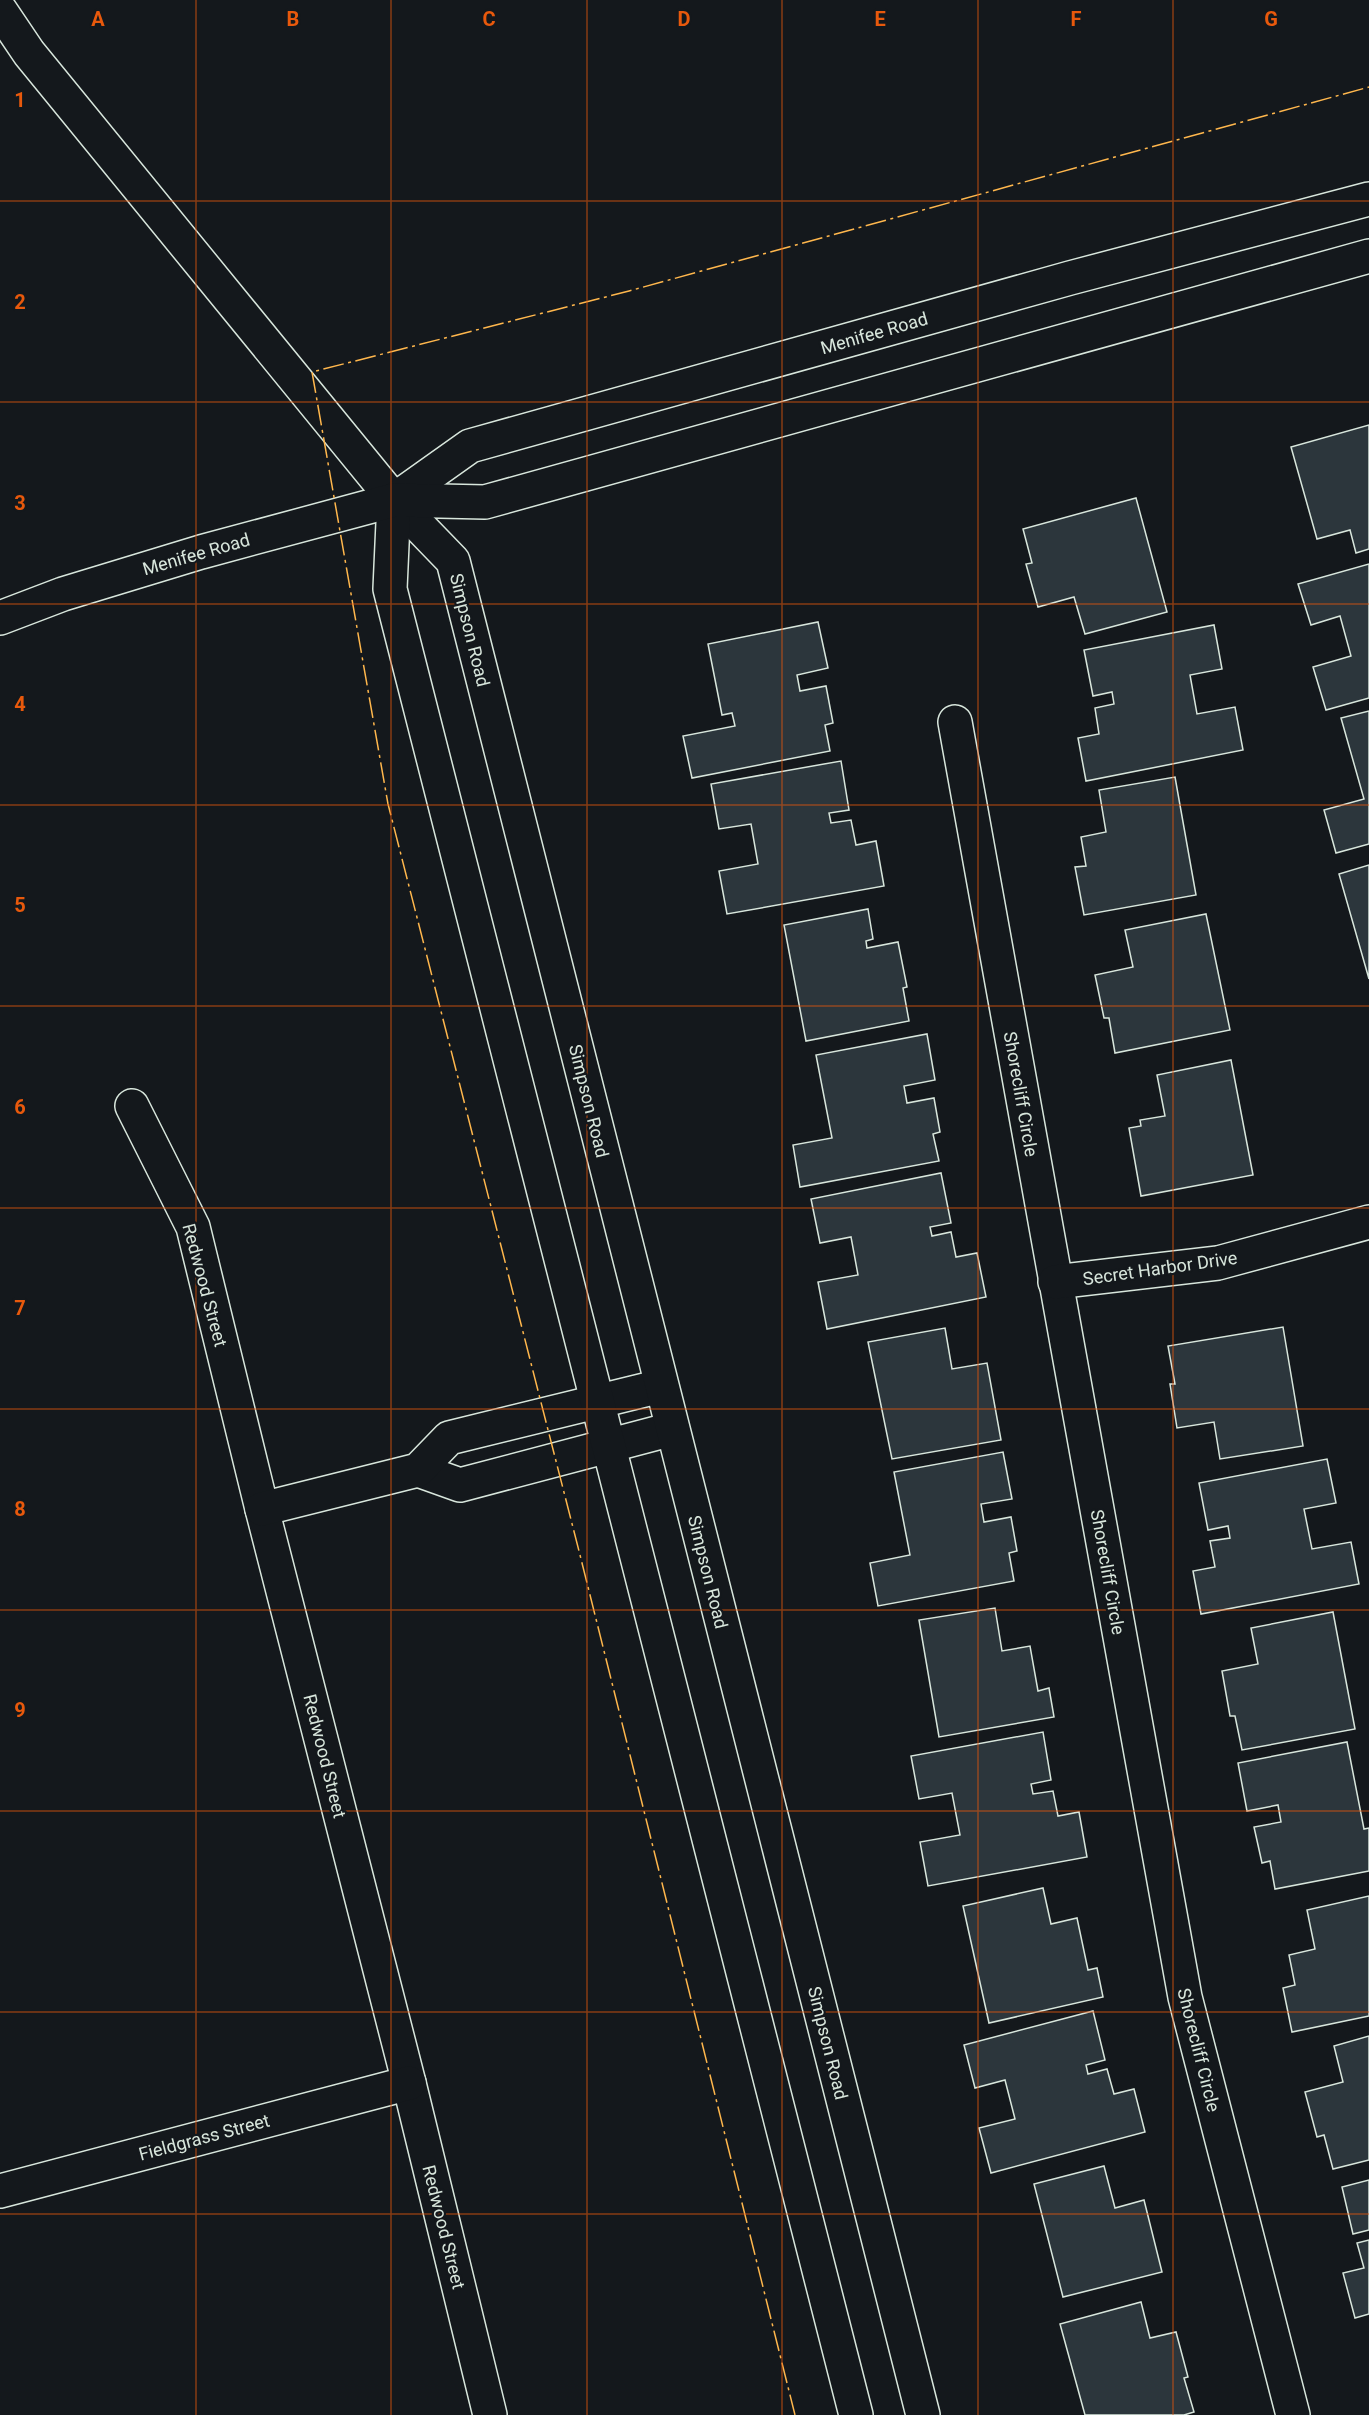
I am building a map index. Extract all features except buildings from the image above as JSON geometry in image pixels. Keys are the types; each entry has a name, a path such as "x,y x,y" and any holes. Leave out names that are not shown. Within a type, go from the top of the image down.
{"main road":[{"name":"Simpson Road","path":"0,10 29,53 394,500 453,561 923,2415"},
{"name":"Menifee Road","path":"394,500 470,446 1070,278 1369,199"},
{"name":"Menifee Road","path":"0,618 63,594 190,555 394,500 485,502 1369,256"},
{"path":"394,500 390,589 856,2415"},
{"name":"Shorecliff Circle","path":"955,723 1185,1997 1293,2415"},
{"name":"Redwood Street","path":"132,1106 193,1227 261,1509 409,2083 490,2415"},
{"name":"Secret Harbor Drive","path":"1055,1282 1218,1263 1369,1222"},
{"path":"261,1509 418,1470 449,1438 661,1386"},
{"path":"418,1470 460,1485 672,1429"},
{"name":"Fieldgrass Street","path":"0,2191 409,2083"}],"power":[{"path":"795,2415 579,1551 388,804 312,372 629,291 1369,87"}]}
